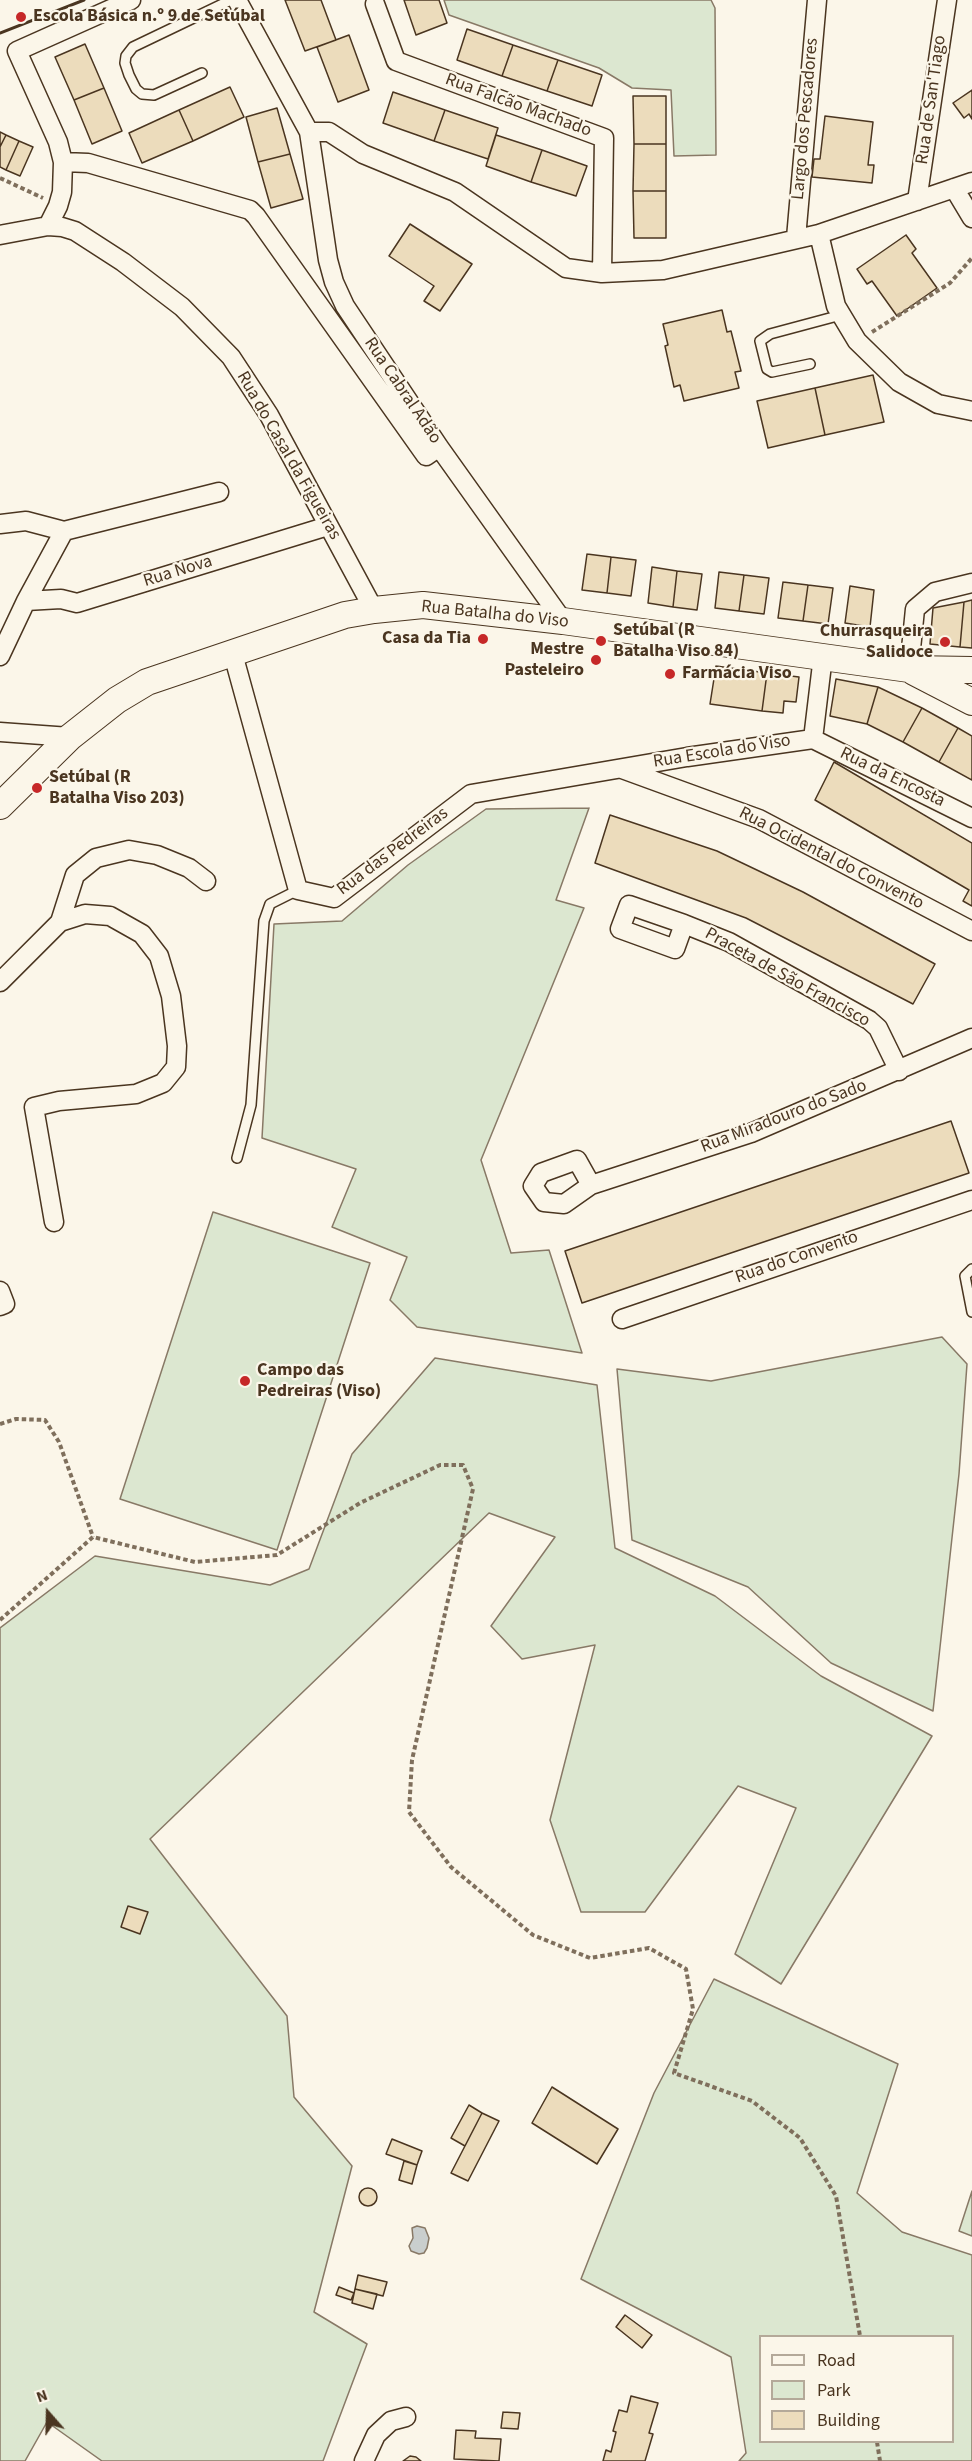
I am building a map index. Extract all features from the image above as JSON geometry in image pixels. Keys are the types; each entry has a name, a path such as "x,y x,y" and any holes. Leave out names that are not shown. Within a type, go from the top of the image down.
{"street":[{"path":"48,226 58,206 64,177 63,162 58,142 17,51 131,0"},
{"path":"237,0 309,132 328,132 363,154 455,192 566,268 602,273 663,270 819,234 972,182"},
{"name":"Largo dos Pescadores","path":"796,238 817,0"},
{"name":"Rua de San'Tiago","path":"917,201 947,0"},
{"name":"Rua Falcão Machado","path":"375,4 396,61 604,138 602,273"},
{"name":"Rua Cabral Adão","path":"309,132 323,232 334,282 345,306 439,447 562,621"},
{"path":"63,162 88,163 250,210 426,456 439,447"},
{"path":"954,188 972,218"},
{"name":"Rua do Casal da Figueiras","path":"0,235 48,226 62,226 75,231 123,262 182,308 231,357 269,415 374,610"},
{"path":"819,234 836,306 857,341 900,382 939,404 972,411"},
{"path":"0,524 26,521 64,531 219,492"},
{"name":"Rua Nova","path":"26,601 61,598 77,603 328,526"},
{"path":"0,656 26,601 64,531"},
{"path":"972,583 935,592 915,609 909,669 972,702"},
{"name":"Rua Batalha do Viso","path":"0,806 70,737 117,700 147,682 345,615 374,610 423,605 562,621 909,669 972,670"},
{"path":"233,654 298,890"},
{"name":"Rua Escola do Viso","path":"620,768 813,739 823,656"},
{"path":"0,732 70,737"},
{"name":"Rua da Encosta","path":"813,739 972,818"},
{"name":"Rua das Pedreiras","path":"298,890 334,898 471,794 620,768"},
{"name":"Rua Ocidental do Convento","path":"620,768 759,819 972,931"},
{"path":"60,922 75,875 96,858 129,850 158,855 189,868 206,881"},
{"path":"1,979 60,922 85,914 110,916 142,934 159,957 171,996 177,1046 176,1067 163,1083 136,1094 59,1101 34,1107 54,1222"},
{"name":"Praceta de São Francisco","path":"684,924 729,942 869,1020 878,1028 899,1071"},
{"name":"Rua Miradouro do Sado","path":"591,1185 751,1133 972,1038"},
{"name":"Rua do Convento","path":"622,1319 972,1200"},
{"path":"364,2461 376,2435 391,2421 405,2417"}],"lane":[{"path":"202,73 154,95 142,94 136,89 129,75 125,63 126,56 133,47 231,0"},
{"path":"810,364 772,372 767,369 760,341 770,334 841,315"},
{"path":"237,1158 251,1105 264,921 270,904 298,890"},
{"path":"972,1269 965,1276 972,1312"}],"path":[{"path":"0,178 58,206"},
{"path":"857,341 898,318 950,283 972,258"},
{"path":"0,1424 16,1419 45,1420 59,1442 93,1537"},
{"path":"93,1537 195,1562 277,1554 360,1503 440,1465 463,1465 473,1489 412,1760 409,1812 451,1867 533,1935 590,1958 649,1948 686,1969 693,2009 674,2073 752,2101 800,2138 836,2196 860,2335"},
{"path":"0,1620 93,1537"},
{"path":"877,2443 880,2461"}],"green space":[{"path":"444,0 711,0 715,8 716,155 674,156 671,90 632,88 599,68 449,15"},
{"path":"589,808 556,900 584,908 481,1160 511,1253 549,1250 582,1353 417,1327 390,1300 407,1257 332,1227 356,1169 262,1138 274,924 342,921 408,865 486,809"},
{"name":"Campo das Pedreiras (Viso)","path":"213,1212 370,1263 277,1550 120,1499"},
{"path":"942,1337 967,1364 959,1474 933,1711 831,1663 748,1587 632,1540 617,1369 711,1381"},
{"path":"435,1358 597,1385 615,1548 715,1596 821,1676 932,1736 781,1984 735,1954 796,1808 738,1786 645,1912 581,1912 550,1820 595,1645 522,1659 491,1626 555,1537 489,1513 150,1839 287,2016 294,2097 352,2166 314,2312 367,2344 323,2461 102,2461 47,2422 25,2461 0,2461 0,1628 95,1556 270,1585 309,1569 352,1454"},
{"path":"714,1979 898,2064 857,2193 902,2232 972,2255 972,2461 739,2461 746,2453 731,2357 581,2279 654,2093"},
{"path":"972,2191 972,2236 959,2231"}],"shaded area":[{"path":"417,2226 425,2228 429,2238 424,2253 419,2254 411,2251 409,2246 413,2238 412,2228"}],"building":[{"path":"285,0 321,0 336,40 305,51"},
{"path":"404,0 439,0 447,23 416,35"},
{"path":"467,29 513,45 502,76 457,60"},
{"path":"349,35 369,90 338,102 317,47"},
{"path":"85,44 104,88 74,100 55,57"},
{"path":"513,45 558,60 547,91 502,76"},
{"path":"558,60 602,75 592,106 547,91"},
{"path":"230,87 244,117 193,141 179,110"},
{"path":"104,88 122,131 92,144 74,100"},
{"path":"972,90 972,119 969,114 964,118 953,103"},
{"path":"393,92 445,110 434,141 383,123"},
{"path":"633,96 666,96 666,144 634,144"},
{"path":"277,108 290,154 258,162 246,117"},
{"path":"179,110 193,141 142,163 129,133"},
{"path":"445,110 498,128 488,159 434,141"},
{"path":"825,116 873,122 868,165 874,165 872,183 812,177 814,159 820,159"},
{"path":"0,132 6,135 0,147"},
{"path":"6,135 19,141 6,170 0,167 0,147"},
{"path":"496,135 542,150 531,182 486,166"},
{"path":"19,141 33,147 20,176 6,170"},
{"path":"634,144 666,144 666,191 633,191"},
{"path":"542,150 587,166 576,196 531,182"},
{"path":"290,154 303,199 271,208 258,162"},
{"path":"633,191 666,191 666,238 634,238"},
{"path":"410,224 472,264 440,311 424,301 434,286 389,256"},
{"path":"906,235 916,249 912,253 937,288 897,316 872,281 867,284 857,269"},
{"path":"722,310 727,332 731,331 741,371 735,372 739,388 684,401 680,385 674,387 665,346 668,345 663,324"},
{"path":"873,375 884,422 825,435 815,388"},
{"path":"815,388 825,435 768,448 757,401"},
{"path":"587,554 611,557 607,593 582,590"},
{"path":"611,557 636,560 631,596 607,593"},
{"path":"652,567 677,571 673,607 648,603"},
{"path":"677,571 702,574 697,610 673,607"},
{"path":"719,572 744,575 739,611 715,608"},
{"path":"744,575 769,578 764,614 739,611"},
{"path":"783,582 808,585 803,621 778,618"},
{"path":"808,585 833,588 828,624 803,621"},
{"path":"850,586 874,590 870,627 845,623"},
{"path":"972,600 972,648 960,647 964,602"},
{"path":"964,602 960,647 930,644 933,608"},
{"path":"716,666 767,673 762,711 710,704"},
{"path":"767,673 799,677 796,702 784,701 783,713 762,711"},
{"path":"836,679 878,687 867,724 830,716"},
{"path":"878,687 922,708 903,742 867,724"},
{"path":"922,708 958,728 939,762 903,742"},
{"path":"958,728 972,736 972,780 939,762"},
{"path":"834,762 972,843 972,906 963,901 969,890 815,800"},
{"path":"610,815 717,851 803,892 935,964 913,1004 746,918 595,863"},
{"path":"951,1121 969,1173 582,1303 565,1251"},
{"path":"128,1906 148,1912 140,1934 121,1927"},
{"path":"552,2087 618,2129 597,2164 532,2123"},
{"path":"469,2105 482,2113 465,2146 451,2138"},
{"path":"482,2113 499,2121 468,2181 451,2173"},
{"path":"392,2139 422,2151 417,2165 386,2154"},
{"path":"404,2161 417,2165 412,2184 399,2180"},
{"path":"364,2188 372,2188 377,2193 375,2204 364,2206 359,2201 359,2193"},
{"path":"358,2275 387,2282 383,2296 355,2289"},
{"path":"339,2287 354,2293 351,2300 336,2295"},
{"path":"355,2289 377,2294 373,2309 352,2303"},
{"path":"625,2315 652,2335 642,2348 616,2327"},
{"path":"631,2396 658,2403 649,2433 653,2434 645,2461 603,2461 606,2450 611,2452 616,2432 613,2431 619,2410 627,2412"},
{"path":"503,2412 520,2413 518,2429 501,2428"},
{"path":"456,2430 476,2431 475,2438 501,2439 499,2461 454,2459"},
{"path":"410,2456 416,2457 421,2461 403,2461"}],"wall":[{"path":"0,33 84,0"}],"place":[{"name":"Escola Básica n.º 9 de Setúbal","path":"21,17"},
{"name":"Casa da Tia","path":"483,639"},
{"name":"Setúbal (R Batalha Viso 84)","path":"601,641"},
{"name":"Churrasqueira Salidoce","path":"945,642"},
{"name":"Mestre Pasteleiro","path":"596,660"},
{"name":"Farmácia Viso","path":"670,674"},
{"name":"Setúbal (R Batalha Viso 203)","path":"37,788"},
{"name":"Campo das Pedreiras (Viso)","path":"245,1381"}]}
